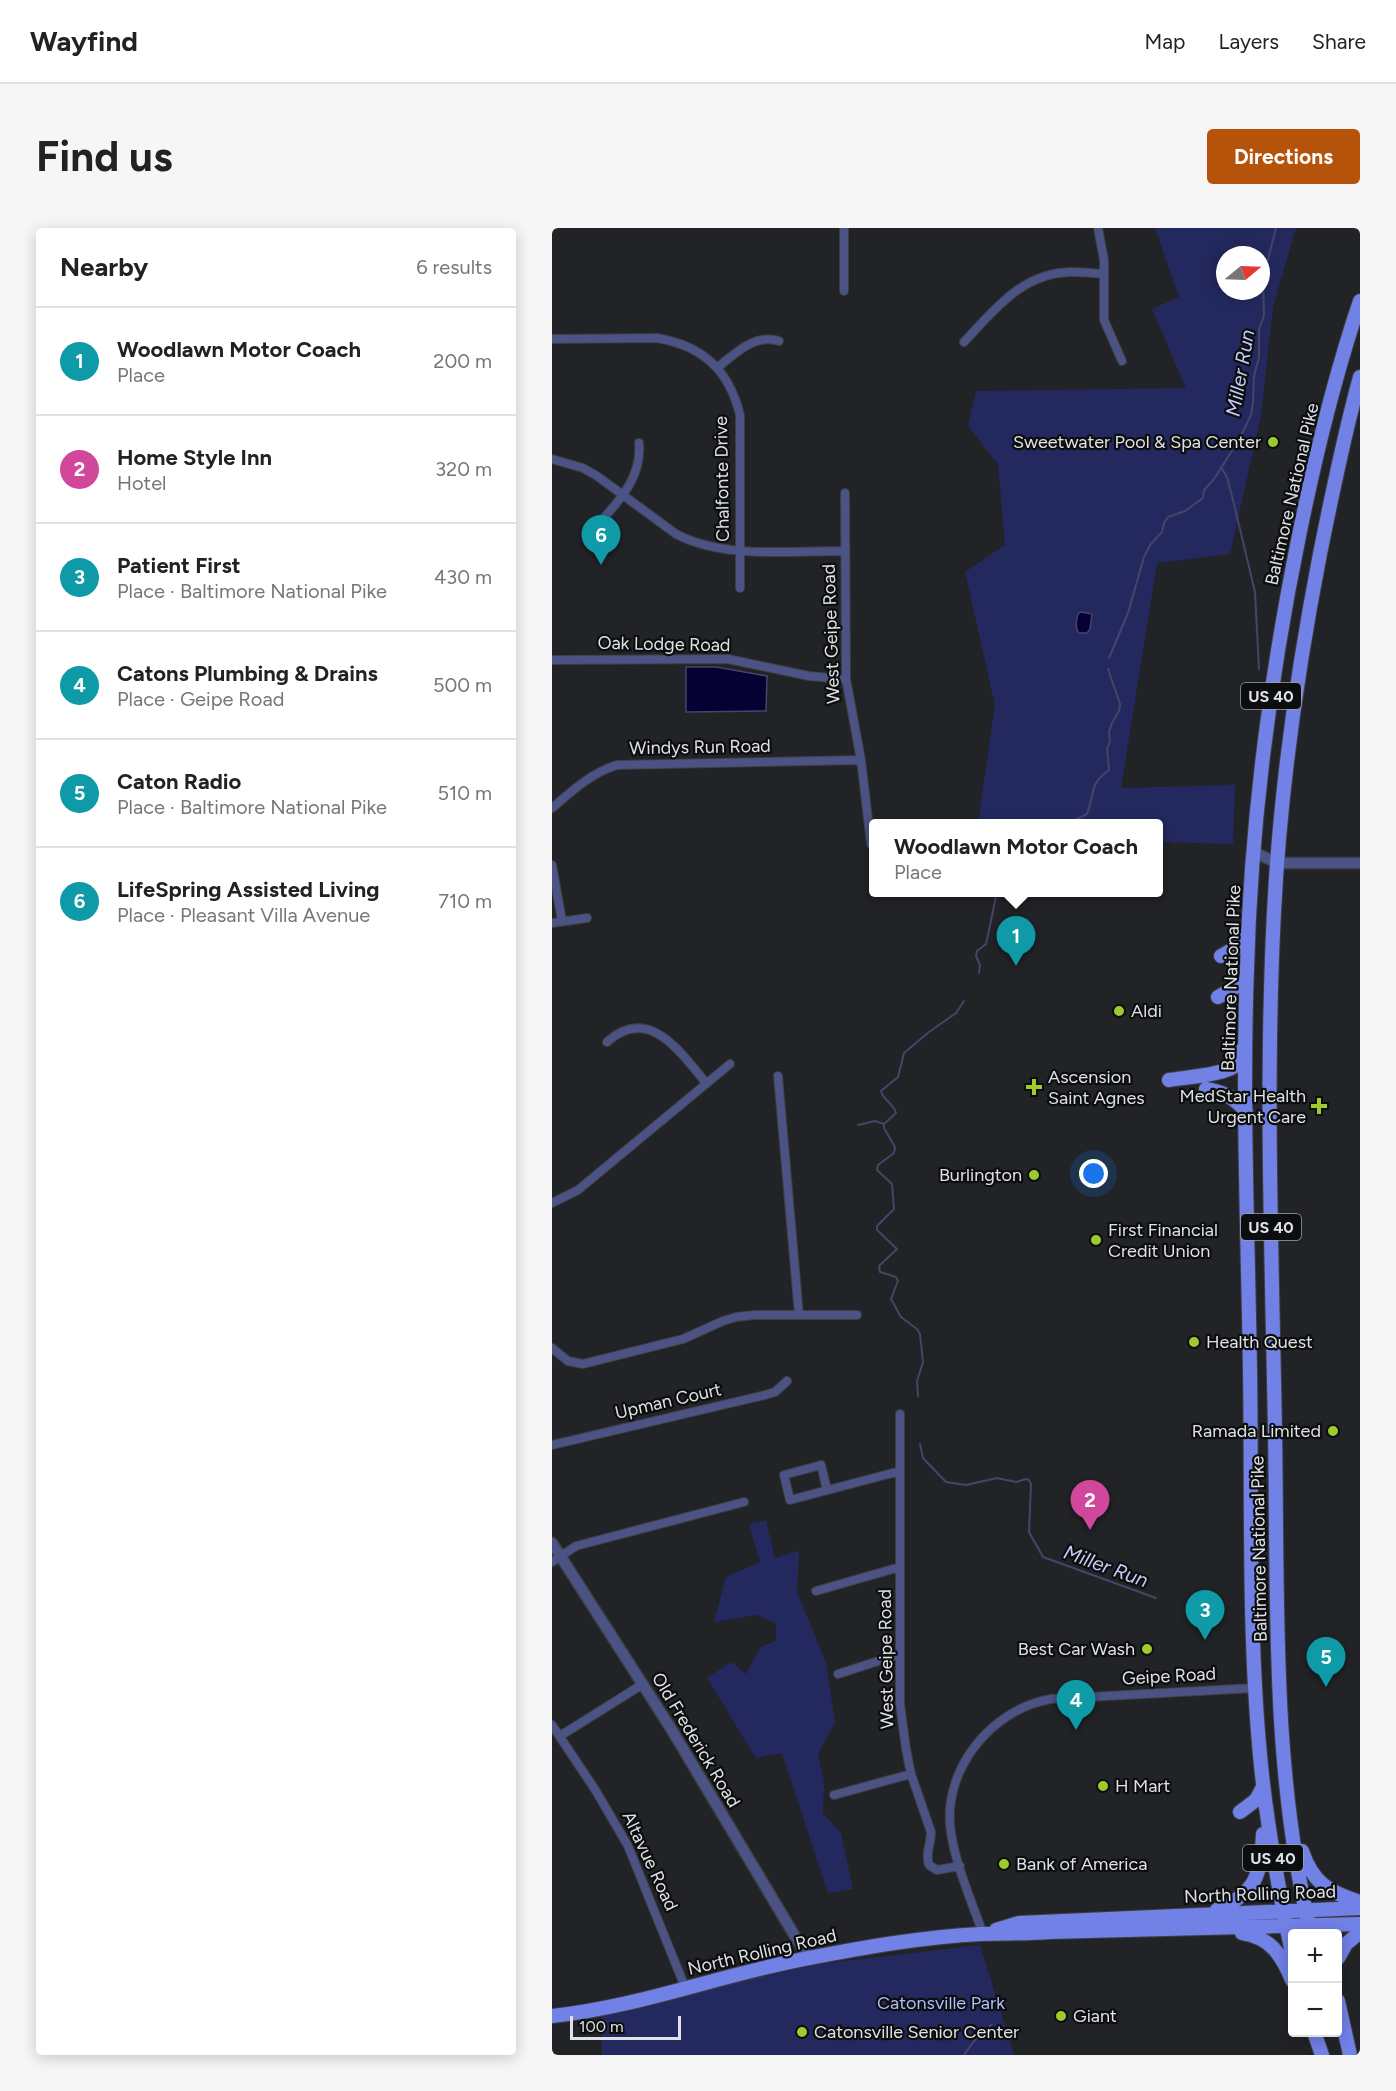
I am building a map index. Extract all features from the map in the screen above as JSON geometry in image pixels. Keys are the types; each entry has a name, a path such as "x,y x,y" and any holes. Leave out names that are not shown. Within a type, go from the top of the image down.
{"main road":[{"name":"Baltimore National Pike","path":"1288,1930 1265,1805 1255,1688 1245,1029 1247,975 1254,852 1273,681 1318,447 1346,343 1360,301"},
{"name":"Baltimore National Pike","path":"1310,1929 1290,1819 1283,1747 1278,1649 1269,1097 1272,955 1277,863 1293,720 1310,605 1342,444 1360,377"},
{"path":"1218,997 1247,975 1237,962 1221,956 1237,947 1249,930"},
{"path":"1169,1080 1227,1071 1233,1067 1242,1058 1245,1029"},
{"path":"1206,1089 1227,1094 1246,1111"},
{"path":"1240,1812 1256,1800 1263,1787"},
{"path":"1210,1913 1239,1899 1255,1881 1262,1855 1265,1805"},
{"path":"1290,1819 1308,1867 1316,1880 1336,1894 1360,1902"},
{"name":"North Rolling Road","path":"983,1934 1019,1923 1360,1908"},
{"name":"North Rolling Road","path":"1318,1929 1360,1924"},
{"name":"North Rolling Road","path":"552,2016 602,2007 808,1958 928,1939 983,1934 1020,1935 1049,1932 1287,1926 1304,1929"},
{"path":"1202,1929 1244,1933 1264,1939 1280,1954 1288,1970"},
{"path":"1342,1951 1354,1935 1360,1932"},
{"path":"1342,2023 1348,2055"},
{"path":"1316,2037 1322,2055"},
{"path":"1341,2037 1348,2055"}],"street":[{"path":"844,228 844,291"},
{"path":"1098,228 1102,247 1104,320 1122,361"},
{"path":"964,342 1006,298 1029,282 1055,273 1103,274"},
{"name":"Chalfonte Drive","path":"552,339 657,338 674,341 695,350 718,367 733,392 740,415 740,588"},
{"path":"718,367 736,352 760,338 779,341"},
{"path":"601,521 634,479 640,454 639,443"},
{"path":"552,459 583,468 624,494 665,526 690,541 707,547 740,551 845,551"},
{"name":"West Geipe Road","path":"845,493 846,679 861,760 869,827"},
{"name":"Oak Lodge Road","path":"552,660 728,659 809,676 846,679"},
{"name":"Windys Run Road","path":"552,808 587,779 617,765 861,760"},
{"path":"1254,852 1277,863 1360,863"},
{"path":"552,866 562,921"},
{"path":"552,922 587,918"},
{"path":"607,1042 628,1030 646,1029 656,1032 674,1045 706,1083"},
{"path":"552,1203 578,1190 730,1064"},
{"path":"778,1076 800,1315"},
{"path":"552,1348 568,1361 583,1364 683,1339 736,1317 857,1315"},
{"name":"Upman Court","path":"552,1445 765,1395 775,1392 788,1381"},
{"name":"West Geipe Road","path":"900,1414 900,1704 911,1774 931,1832 927,1854 929,1864 937,1870 960,1866"},
{"path":"827,1490 821,1465 784,1475 790,1500 900,1471"},
{"path":"556,1559 576,1546 744,1502"},
{"name":"Old Frederick Road","path":"552,1543 556,1559 643,1684 808,1958"},
{"path":"816,1591 900,1566"},
{"path":"838,1674 900,1654"},
{"path":"560,1736 643,1684"},
{"name":"Geipe Road","path":"983,1934 950,1830 950,1814 961,1769 974,1747 991,1728 1005,1717 1040,1701 1051,1699 1255,1688"},
{"name":"Altavue Road","path":"552,1725 601,1799 628,1846 685,1987"},
{"path":"834,1795 911,1774"}],"green space":[{"path":"1155,228 1296,228 1273,307 1261,415 1230,554 1157,563 1121,788 1235,785 1233,844 1163,842 1163,819 979,819 995,705 965,572 1005,545 998,464 968,426 976,391 1186,388 1152,309 1179,297"},
{"path":"766,1520 775,1558 799,1551 797,1592 826,1663 835,1722 818,1754 824,1781 823,1813 841,1833 853,1889 828,1893 782,1753 756,1758 707,1678 731,1662 746,1674 760,1647 776,1641 776,1624 757,1615 714,1622 726,1577 760,1562 749,1524"},
{"name":"Catonsville Park","path":"980,1945 1014,2055 602,2055 601,2011 786,1968"}],"shaded area":[{"path":"1081,612 1092,614 1090,629 1087,633 1079,633 1077,629 1077,616"},
{"path":"686,667 716,667 767,676 766,711 686,712"}],"waterway":[{"name":"Miller Run","path":"1109,658 1128,613 1144,557 1150,545 1162,532 1168,517 1185,511 1203,498 1204,490 1214,479 1240,438 1251,415 1254,376 1259,357 1259,329 1264,316 1263,279 1276,228"},
{"path":"1221,467 1227,477 1255,592 1259,669"},
{"name":"Miller Run","path":"1077,819 1087,814 1095,785 1109,770 1107,749 1110,741 1109,732 1120,704 1108,669"},
{"name":"Miller Run","path":"979,973 977,951 986,944 996,897"},
{"name":"Miller Run","path":"918,1396 917,1381 923,1362 920,1334 901,1317 891,1299 898,1281 896,1277 880,1272 879,1266 897,1249 877,1230 877,1226 894,1209 892,1184 877,1170 878,1165 894,1153 895,1147 884,1124 896,1113 881,1091 898,1077 904,1053 956,1013 964,1001"},
{"path":"858,1125 875,1121 884,1124"},
{"name":"Miller Run","path":"920,1444 923,1458 946,1482 966,1485 997,1478 1016,1482 1029,1480 1031,1484 1029,1532 1043,1557 1156,1598"},
{"path":"964,2055 974,2041 992,2024"}],"place":[{"name":"Sweetwater Pool & Spa Center","path":"1273,442"},
{"name":"LifeSpring Assisted Living","path":"601,565"},
{"name":"Woodlawn Motor Coach","path":"1016,966"},
{"name":"Aldi","path":"1119,1011"},
{"name":"Ascension Saint Agnes","path":"1034,1087"},
{"name":"MedStar Health Urgent Care","path":"1319,1106"},
{"name":"Burlington","path":"1034,1175"},
{"name":"First Financial Credit Union","path":"1096,1240"},
{"name":"Health Quest","path":"1194,1342"},
{"name":"Ramada Limited","path":"1333,1431"},
{"name":"Home Style Inn","path":"1090,1530"},
{"name":"Patient First","path":"1205,1640"},
{"name":"Best Car Wash","path":"1147,1649"},
{"name":"Caton Radio","path":"1326,1687"},
{"name":"Catons Plumbing & Drains","path":"1076,1730"},
{"name":"H Mart","path":"1103,1786"},
{"name":"Bank of America","path":"1004,1864"},
{"name":"Giant","path":"1061,2016"},
{"name":"Catonsville Senior Center","path":"802,2032"}]}
